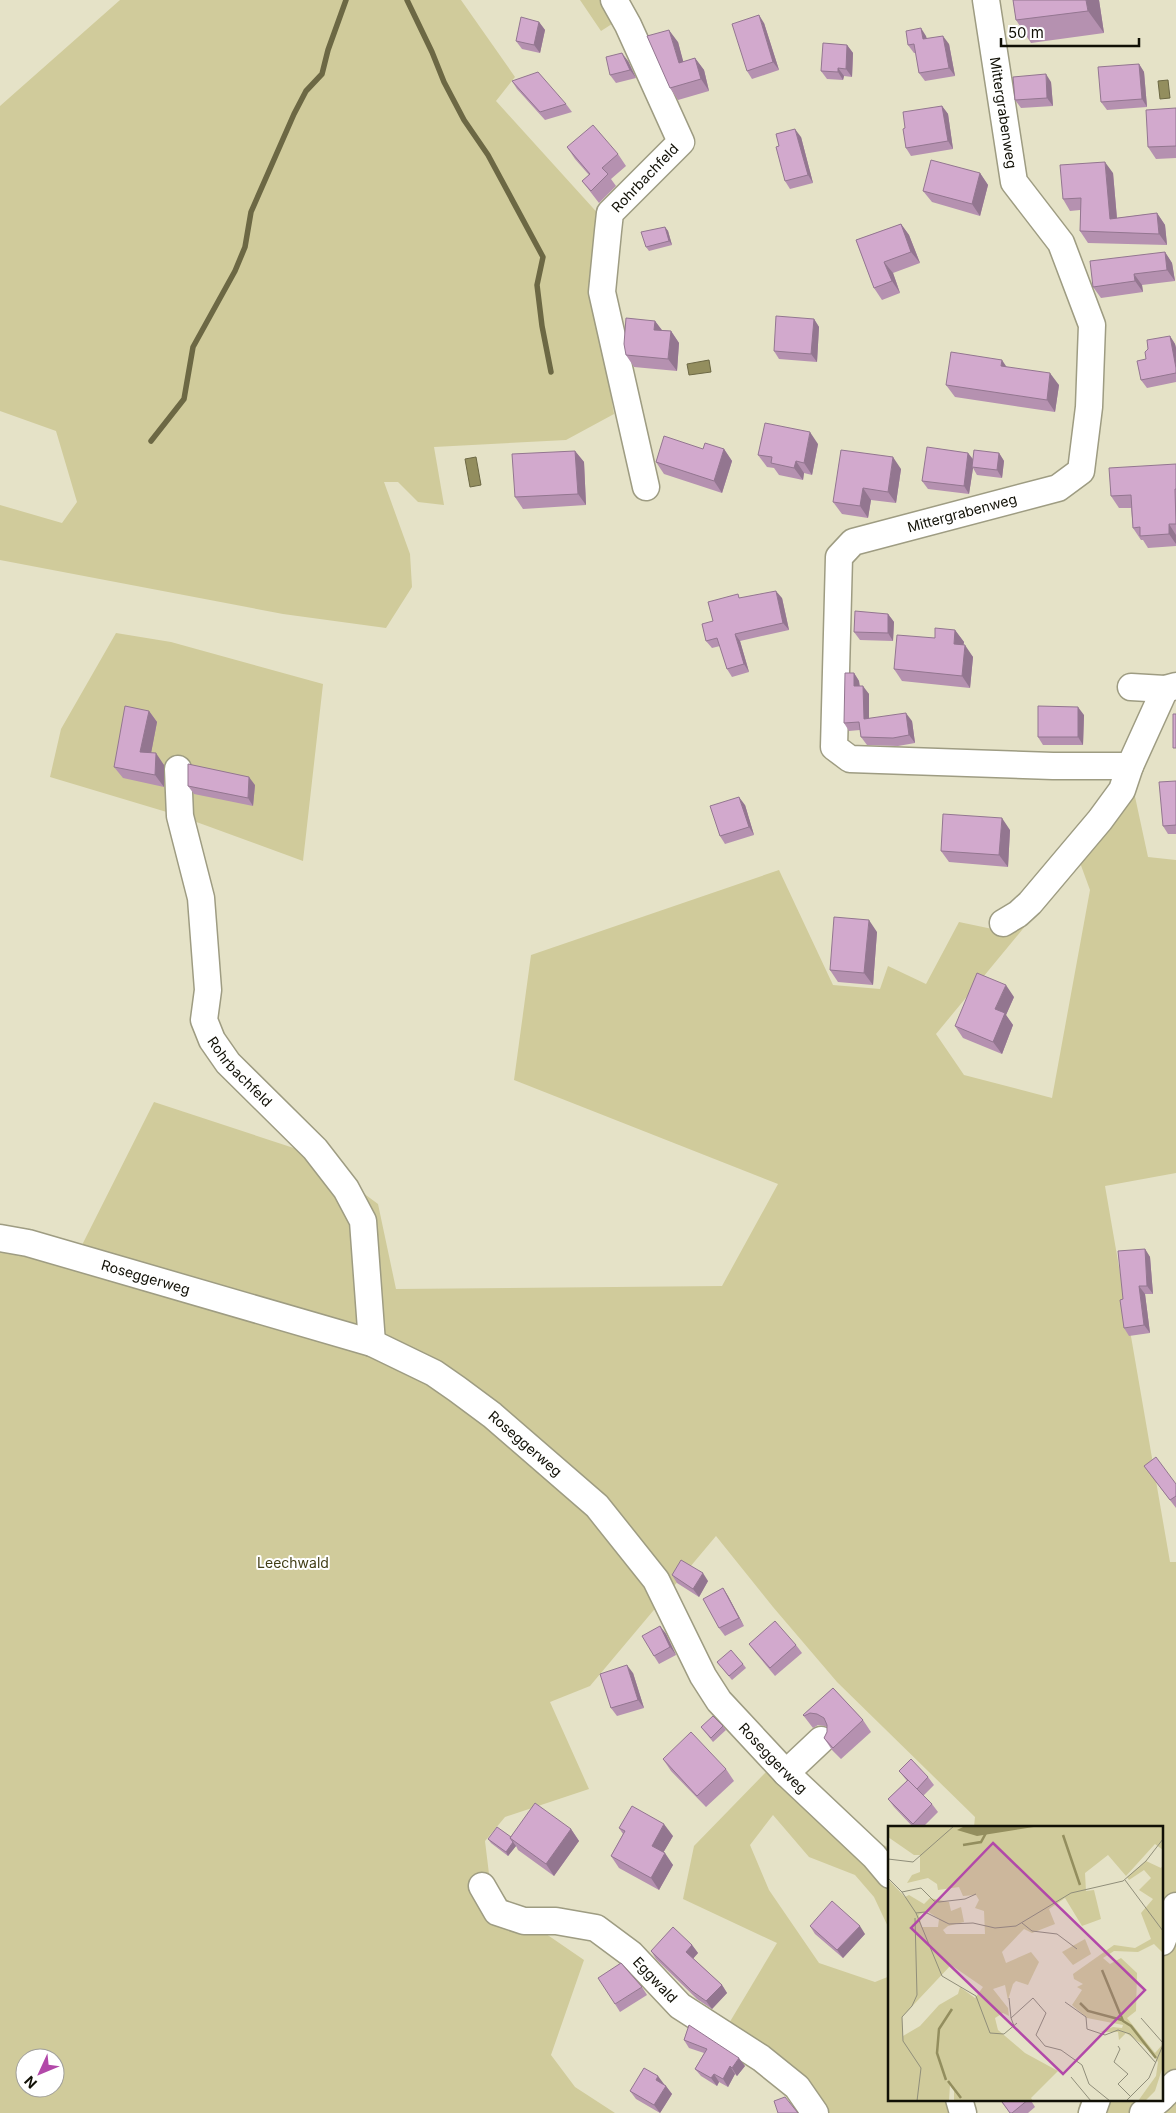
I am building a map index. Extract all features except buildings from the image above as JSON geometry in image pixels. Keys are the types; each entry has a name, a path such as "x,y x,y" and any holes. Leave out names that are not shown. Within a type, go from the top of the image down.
{"street":[{"name":"Rohrbachfeld","path":"614,0 628,26 681,142 610,213 604,266 602,292 646,487"},
{"name":"Mittergrabenweg","path":"986,0 1014,182 1061,243 1092,326 1089,407 1081,471 1058,488 853,542 839,558 834,748 850,759 1062,766 1130,766"},
{"path":"1003,923 1018,914 1030,903 1100,820 1122,790 1130,766 1170,687 1131,687"},
{"name":"Rohrbachfeld","path":"178,769 180,816 201,898 208,990 204,1020 212,1040 228,1063 315,1149 346,1190 363,1221 372,1343"},
{"name":"Roseggerweg","path":"0,1238 47,1249 372,1343 434,1373 492,1414 597,1506 656,1580 703,1676 719,1700 786,1773 874,1856 888,1873"},
{"path":"786,1773 821,1740"},
{"name":"Eggwald","path":"482,1886 497,1912 524,1921 556,1920 596,1928 631,1954 680,2006 761,2058 797,2087 815,2113"},
{"path":"1164,1937 1176,1906"},
{"path":"1164,2095 1176,2083"},
{"path":"958,2100 963,2113"},
{"path":"1092,2113 1098,2100"},
{"path":"1143,2113 1159,2100"}],"green space":[{"path":"120,0 461,0 515,77 496,101 602,218 593,289 614,414 566,440 434,447 444,505 418,502 398,482 384,482 410,554 412,587 386,628 283,614 0,560 0,505 62,523 77,502 56,431 0,411 0,106"},
{"path":"580,0 601,0 615,22 601,31"},
{"path":"116,633 171,642 323,684 303,861 180,816 50,777 61,729"},
{"name":"Leechwald","path":"1134,792 1148,857 1176,860 1176,1173 1105,1186 1170,1562 1176,1562 1176,2113 1077,2113 1081,2100 1164,2100 1164,1826 974,1826 975,1817 837,1682 716,1536 590,1686 550,1702 589,1789 505,1817 485,1841 489,1874 517,1914 584,1960 551,2055 575,2087 615,2113 0,2113 0,1233 79,1251 154,1102 309,1153 378,1204 396,1289 722,1286 778,1184 514,1080 531,955 779,870 833,985 880,989 888,966 926,984 959,922 1002,931 1031,919 936,1034 964,1075 1052,1098 1090,890 1079,860"},
{"path":"766,1772 816,1815 888,1847 888,1927 874,1897 855,1875 809,1857 773,1815 750,1845 769,1890 819,1963 875,1982 888,1977 888,2100 945,2100 948,2113 826,2113 728,2025 777,1943 683,1899 694,1846"}],"shaded area":[{"path":"1168,80 1170,98 1160,99 1158,81"},
{"path":"709,360 711,372 689,375 687,364"},
{"path":"476,457 481,485 470,487 465,459"}],"waterway":[{"path":"151,441 184,399 193,347 235,271 245,247 251,212 294,114 306,91 322,74 328,50 346,0"},
{"path":"407,0 444,82 464,120 488,155 543,257 537,285 542,326 551,372"}]}
